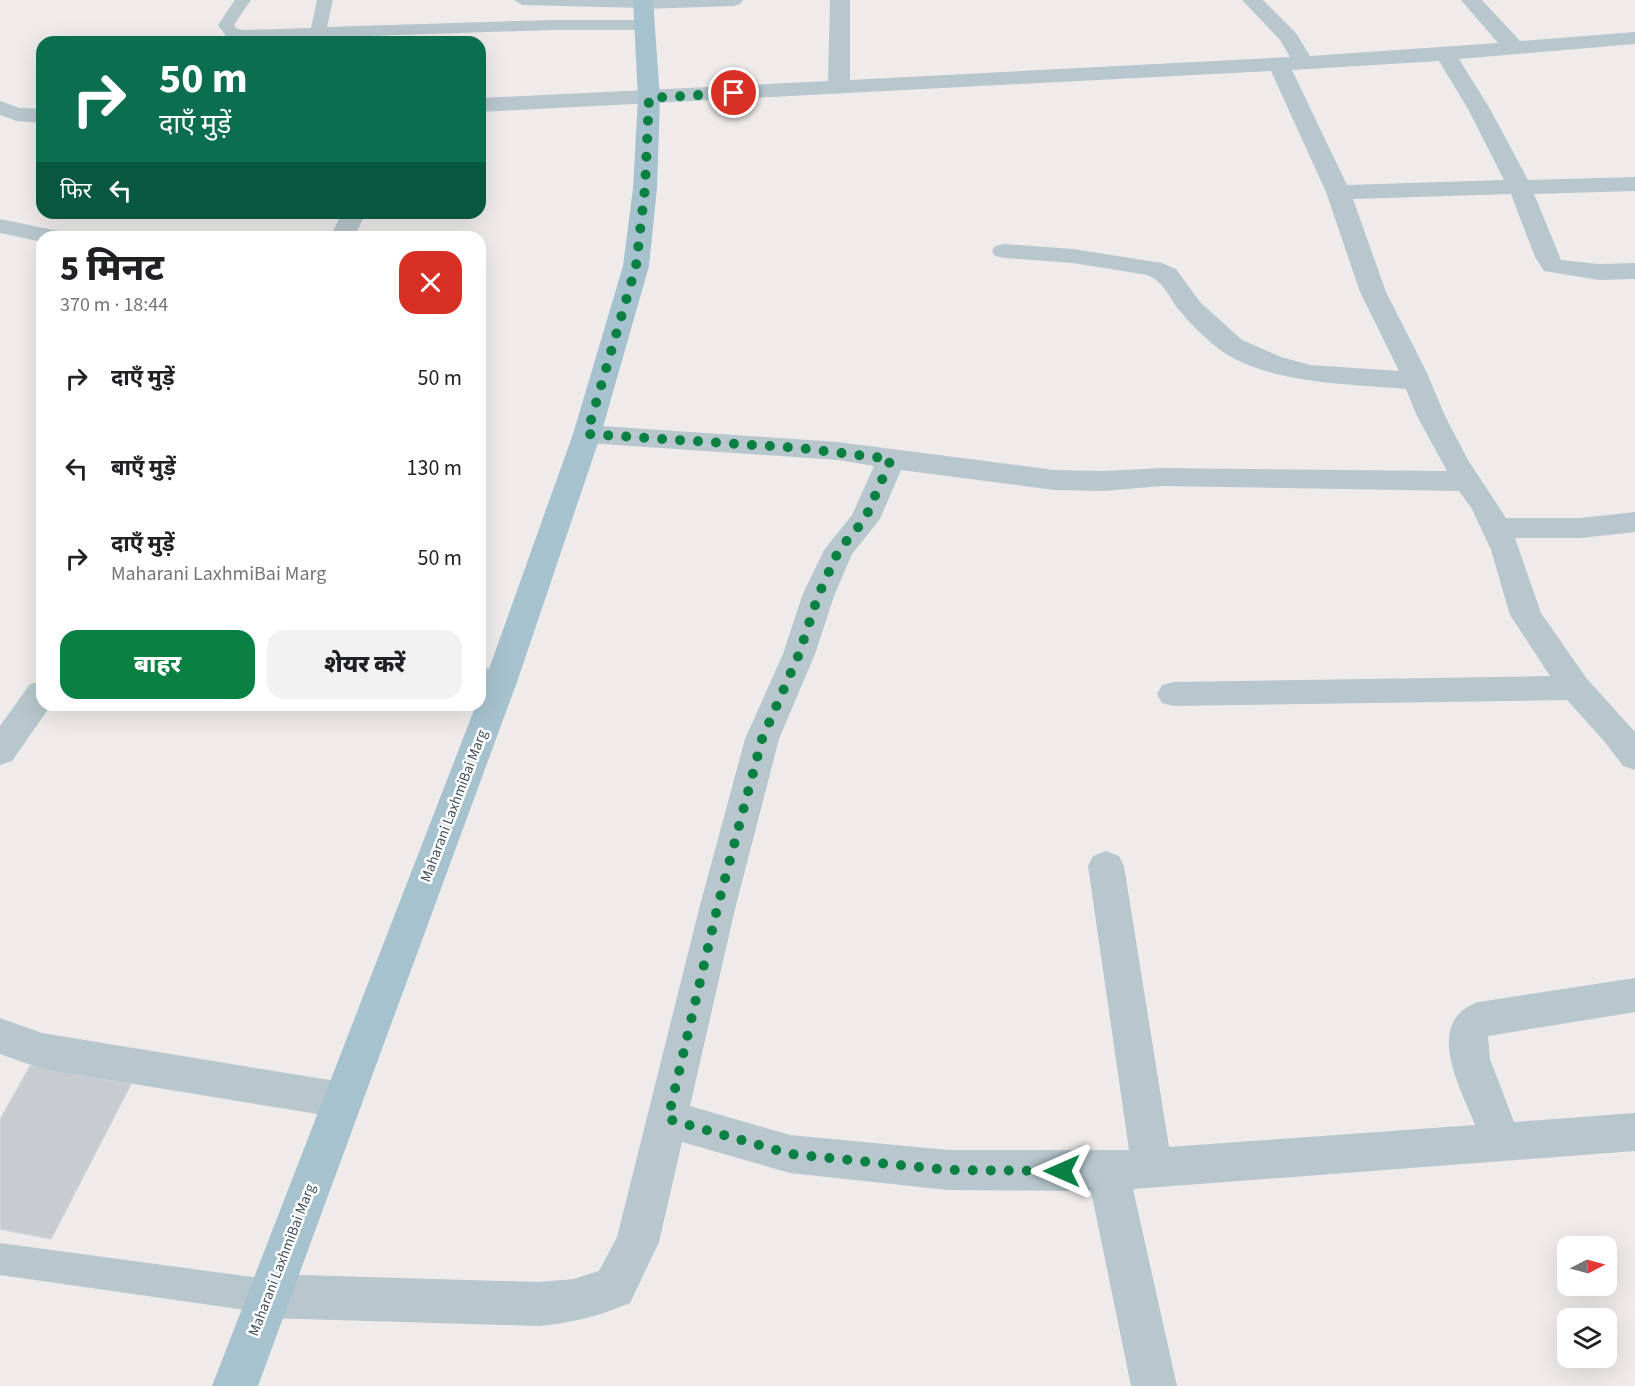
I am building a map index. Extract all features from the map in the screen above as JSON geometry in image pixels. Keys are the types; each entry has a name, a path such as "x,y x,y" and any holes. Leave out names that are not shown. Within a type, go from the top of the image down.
{"main road":[{"name":"Maharani LaxhmiBai Marg","path":"490,680 587,434 636,266 645,188 649,98 643,9"},
{"name":"Maharani LaxhmiBai Marg","path":"235,1386 342,1100 479,711"}],"street":[{"path":"643,9 733,0"},
{"path":"839,88 840,0"},
{"path":"1252,0 1289,37 1290,85 1338,192 1373,292 1441,435 1496,528 1506,550 1526,615 1575,688 1616,732 1635,757"},
{"path":"1471,0 1514,48"},
{"path":"486,105 839,88 1445,54 1635,38"},
{"path":"1445,54 1479,110 1520,188 1553,266 1599,272 1635,271"},
{"path":"0,108 17,114 36,116"},
{"path":"1338,192 1635,184"},
{"path":"0,226 36,233"},
{"path":"1004,251 1073,256 1153,268 1167,274 1179,288 1189,306 1233,346 1270,363 1310,372 1416,381"},
{"path":"587,434 794,448 1054,480 1104,481 1172,477 1467,481"},
{"path":"267,1296 539,1304 573,1301 614,1288 637,1242 717,909 762,739 799,654 818,596 839,550 865,519 891,459"},
{"path":"1496,528 1581,528 1635,522"},
{"path":"1174,694 1575,688"},
{"path":"0,752 36,701"},
{"path":"1106,866 1152,1168"},
{"path":"1502,1143 1470,1059 1468,1031 1478,1019 1635,995"},
{"path":"0,1035 42,1051 342,1100"},
{"path":"668,1119 790,1154 948,1170 1108,1171 1502,1143 1635,1131"},
{"path":"1108,1171 1154,1386"}],"lane":[{"path":"243,0 226,25 232,33 244,35 552,25 643,9"},
{"path":"318,33 325,0"},
{"path":"522,0 551,0 643,9"},
{"path":"551,0 552,25"},
{"path":"0,1258 267,1296"}],"building":[{"path":"30,1066 131,1084 51,1239 0,1229 0,1120"}],"route":[{"path":"734,93 649,98 645,188 636,266 587,434 691,443 838,451 891,459 865,519 839,550 832,565 818,596 799,654 762,739 717,909 668,1119 790,1154 948,1170 1062,1171"}]}
